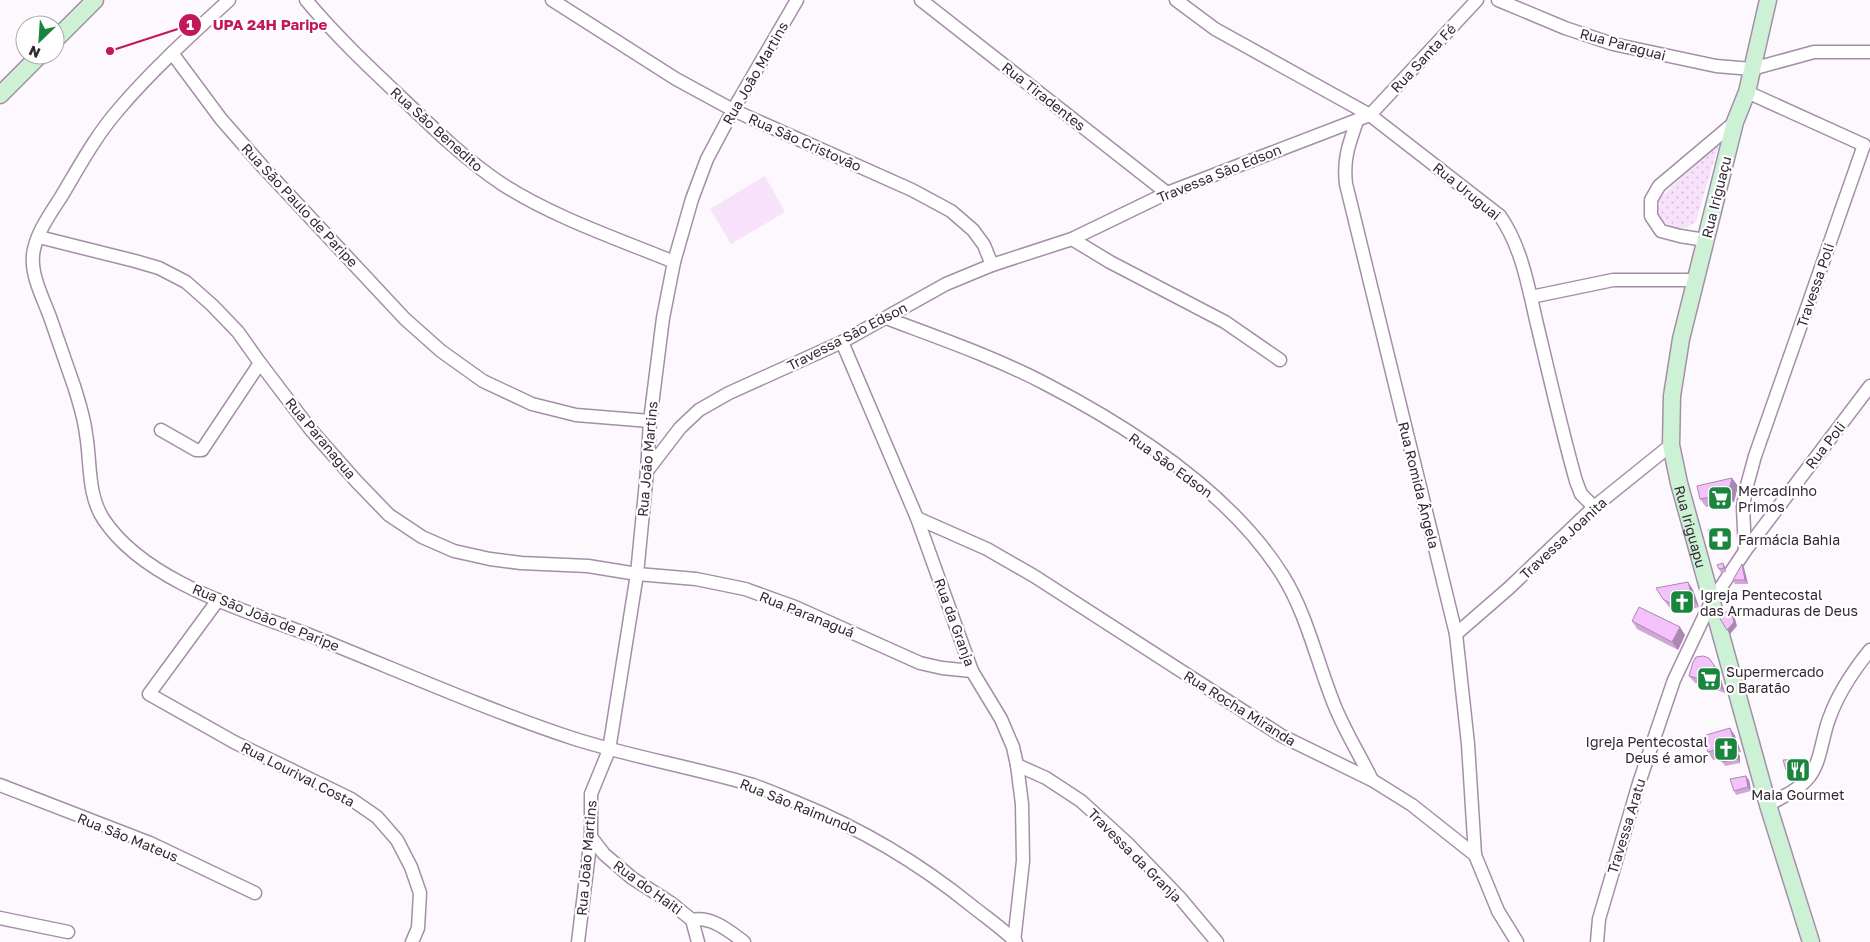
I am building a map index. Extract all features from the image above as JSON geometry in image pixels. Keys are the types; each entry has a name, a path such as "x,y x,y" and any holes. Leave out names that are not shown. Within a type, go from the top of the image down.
{"main road":[{"path":"65,30 95,0"},
{"name":"Rua Iriguaçu","path":"1672,396 1681,339 1695,280 1735,122 1747,92 1768,0"},
{"path":"0,95 30,65"},
{"name":"Rua Iriguapu","path":"1672,396 1671,445 1679,483 1768,805 1811,942"}],"street":[{"path":"38,237 47,218 94,142 119,109 172,53 229,0"},
{"name":"Rua São Benedito","path":"306,0 332,31 434,129 468,159 503,184 548,209 674,262"},
{"name":"Rua São Cristovão","path":"552,0 676,79 733,110 912,190 951,211 973,230 984,245 992,265"},
{"name":"Rua João Martins","path":"576,940 590,837 591,794 608,750 637,574 650,421 663,318 674,262 692,199 707,159 733,110 797,0"},
{"name":"Rua Tiradentes","path":"921,0 1167,192"},
{"name":"Rua Uruguai","path":"1176,0 1215,29 1370,115 1500,216 1509,228 1515,242 1531,297 1576,481 1581,494 1594,507"},
{"name":"Rua Santa Fé","path":"1370,115 1477,0"},
{"name":"Rua Paraguai","path":"1498,0 1565,28 1613,44 1698,63 1752,69"},
{"path":"1752,69 1814,52 1870,52"},
{"name":"Rua São Paulo de Paripe","path":"172,53 221,119 263,167 405,319 441,351 483,381 532,404 576,415 650,421"},
{"name":"Travessa Poli","path":"1744,551 1743,507 1755,456 1867,143 1747,92"},
{"name":"Travessa São Edson","path":"647,471 680,428 699,410 738,389 842,342 946,284 992,265 1072,239 1167,192 1370,115"},
{"name":"Rua Romida Ângela","path":"1357,121 1346,150 1344,168 1346,184 1456,634 1468,744 1475,855"},
{"path":"1705,240 1661,231 1650,216 1651,200 1659,186 1735,122"},
{"name":"Rua Paranagua","path":"38,237 135,260 159,268 186,282 238,332 311,430 357,482 389,516 422,536 454,551 490,559 521,563 588,566 637,574"},
{"name":"Rua São João de Paripe","path":"38,237 33,250 33,266 81,406 93,497 101,516 113,532 138,556 160,571 218,600 343,648 445,691 551,731 608,750"},
{"path":"1072,239 1110,262 1225,322 1280,360"},
{"path":"1531,297 1613,280 1695,280"},
{"name":"Rua São Edson","path":"886,318 969,350 1043,382 1112,422 1178,466 1217,498 1257,540 1283,576 1297,604 1332,701 1372,780"},
{"name":"Rua da Granja","path":"842,342 917,518 972,671 1001,719 1014,747 1022,804 1022,861 1015,941"},
{"path":"161,430 196,450 202,450 260,363"},
{"name":"Rua Poli","path":"1711,602 1744,551 1870,386"},
{"name":"Travessa Joanita","path":"1456,634 1509,588 1594,507 1671,445"},
{"name":"Rua Rocha Miranda","path":"917,518 986,549 1026,572 1282,736 1372,780 1412,805 1475,855 1498,912 1517,942"},
{"name":"Rua Paranaguá","path":"637,574 696,579 744,589 795,607 920,663 942,668 972,671"},
{"name":"Rua Lourival Costa","path":"218,600 149,694 234,742 351,799 376,817 397,840 412,867 420,892 418,928 412,942"},
{"name":"Travessa Aratu","path":"1597,942 1599,919 1642,774 1674,680 1711,602"},
{"path":"1768,805 1800,786 1810,777 1839,694 1852,672 1870,650"},
{"name":"Rua São Raimundo","path":"608,750 690,767 759,787 864,832 905,856 942,882 1015,941"},
{"name":"Travessa da Granja","path":"1017,765 1046,778 1081,801 1127,842 1181,899 1217,942"},
{"name":"Rua São Mateus","path":"0,785 150,843 255,893"},
{"name":"Rua do Haiti","path":"590,837 604,854 632,878 671,903 692,920 698,942"},
{"path":"0,918 68,932"},
{"path":"692,920 706,919 724,927 744,942"}],"shaded area":[{"path":"1716,145 1718,147 1696,221 1686,228 1671,227 1658,216 1659,199"},
{"path":"765,176 785,212 731,244 710,209"}],"building":[{"path":"1732,478 1728,494 1700,499 1697,486"},
{"path":"1726,528 1724,538 1711,541 1708,530"},
{"path":"1723,563 1724,568 1719,569 1717,565"},
{"path":"1742,564 1745,580 1733,580"},
{"path":"1688,582 1693,599 1673,605 1663,599 1656,588"},
{"path":"1639,607 1680,627 1672,642 1632,621"},
{"path":"1731,611 1734,622 1727,630 1717,614"},
{"path":"1703,656 1709,658 1714,665 1719,685 1689,676 1696,657"},
{"path":"1730,728 1735,744 1708,752 1703,736"},
{"path":"1737,752 1738,759 1722,762 1720,756"},
{"path":"1804,759 1802,770 1786,770 1783,760"},
{"path":"1746,776 1748,787 1734,791 1730,779"}],"place":[{"name":"UPA 24H Paripe","path":"110,51"},
{"name":"Mercadinho Primos","path":"1720,498"},
{"name":"Farmácia Bahia","path":"1720,539"},
{"name":"Igreja Pentecostal das Armaduras de Deus","path":"1682,602"},
{"name":"Supermercado o Baratão","path":"1709,679"},
{"name":"Igreja Pentecostal Deus é amor","path":"1726,749"},
{"name":"Maia Gourmet","path":"1798,770"}]}
